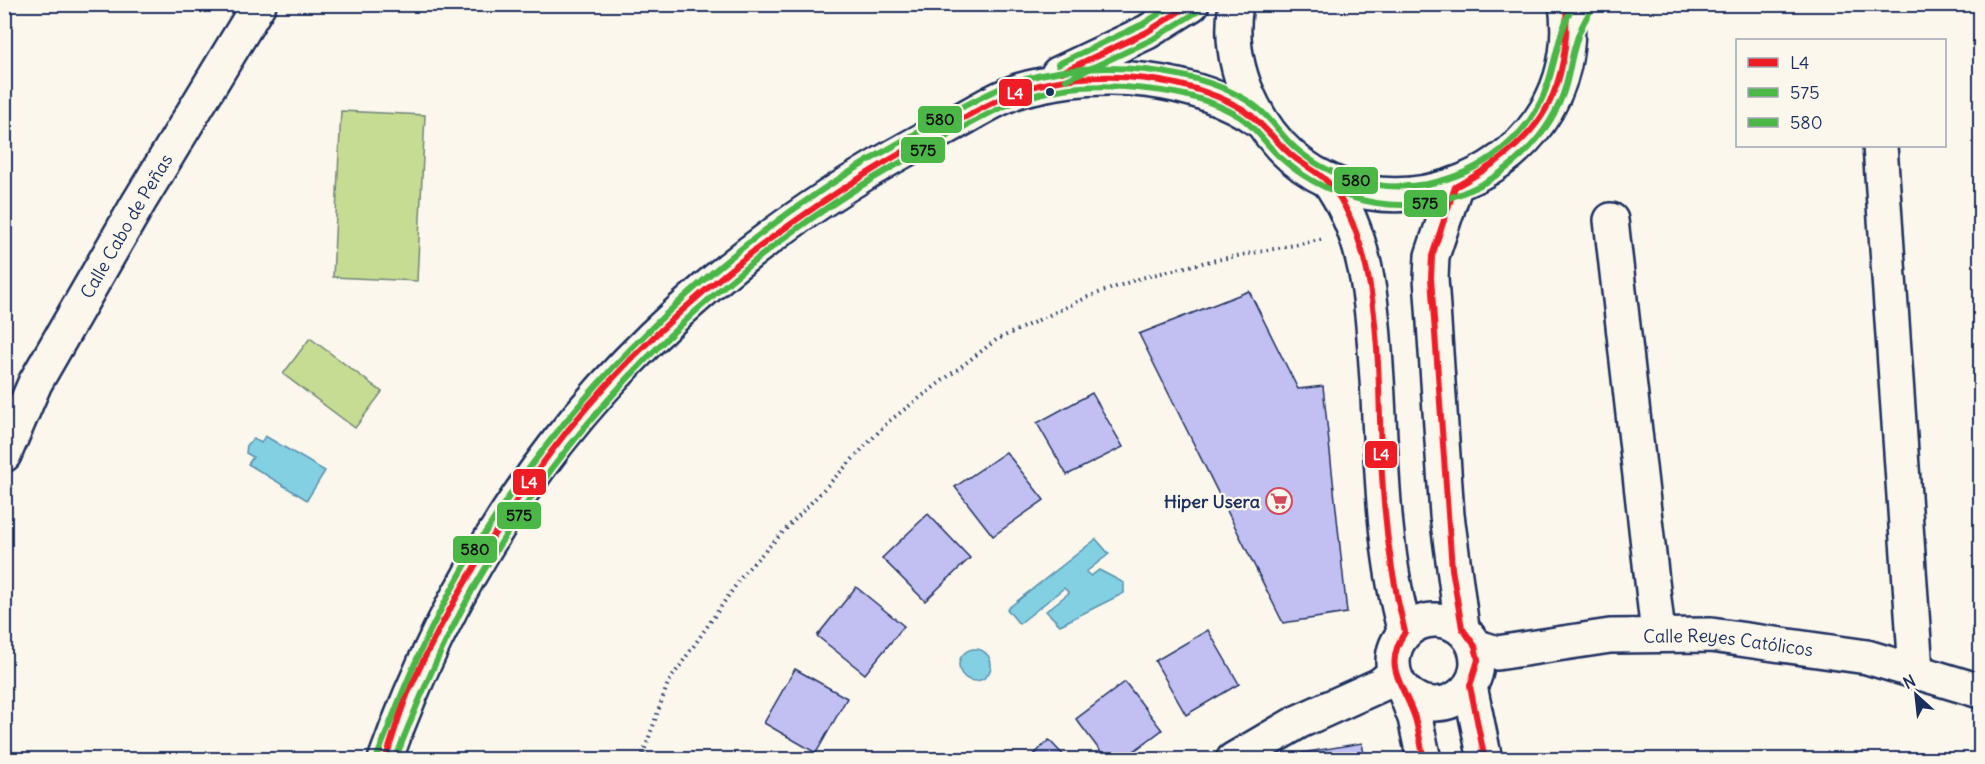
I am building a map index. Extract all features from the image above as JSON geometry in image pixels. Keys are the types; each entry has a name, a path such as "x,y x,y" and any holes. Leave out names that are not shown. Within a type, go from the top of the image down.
{"street":[{"name":"Calle Cabo de Peñas","path":"4,455 35,383 139,202 259,4"},
{"path":"385,759 408,693 467,579 507,514 591,403 639,353 736,263 827,196 908,148 1025,88 1147,32 1192,4"},
{"path":"1236,4 1233,19 1235,55 1244,89 1260,121"},
{"path":"1025,88 1065,81 1110,78 1152,80 1216,96 1239,106 1260,121 1290,155 1328,180 1359,191 1391,195 1423,194 1455,187 1485,173 1512,153 1534,128 1552,100 1563,69 1567,20 1584,4"},
{"path":"1880,147 1916,671"},
{"path":"1328,180 1351,219 1371,292 1388,550 1405,632"},
{"path":"1400,683 1415,699 1439,705 1451,702 1470,686 1476,674 1478,660 1468,637 1447,515 1431,278 1432,256 1455,187"},
{"path":"1611,220 1658,634"},
{"path":"1424,759 1415,718 1400,683 1394,651 1405,632 1415,625 1439,619 1468,637"},
{"name":"Calle Reyes Católicos","path":"1468,637 1497,653 1610,636 1711,635 1812,647 1868,657 1980,691"},
{"path":"1233,759 1298,722 1380,685 1400,683"},
{"path":"1470,686 1485,759"}],"path":[{"path":"641,759 668,683 745,572 897,415 996,340 1090,296 1142,278 1184,267 1326,239"}],"green space":[{"path":"341,111 425,115 417,281 333,277"},
{"path":"310,338 382,392 355,428 283,374"}],"water":[{"path":"265,436 325,471 307,500 248,464 253,457 246,453 247,444 254,439 261,443"},
{"path":"1096,539 1109,554 1086,572 1091,576 1099,570 1124,583 1124,593 1060,625 1046,611 1069,593 1064,588 1019,624 1007,609"},
{"path":"975,649 986,654 991,665 986,676 975,681 964,676 959,665 964,654"}],"building":[{"name":"Hiper Usera","path":"1249,291 1298,389 1323,386 1347,613 1283,623 1139,334"},
{"path":"1092,393 1123,447 1067,475 1037,423"},
{"path":"1006,452 1044,500 993,536 955,487"},
{"path":"928,514 970,558 925,601 882,558"},
{"path":"856,587 904,626 865,674 817,636"},
{"path":"1208,630 1239,684 1186,715 1155,661"},
{"path":"795,669 847,698 816,753 764,723"},
{"path":"1125,682 1162,730 1122,760 1107,760 1076,719"},
{"path":"1049,740 1068,760 1028,760"},
{"path":"1362,743 1365,760 1303,760 1301,753"}],"transit line":[{"name":"580","path":"1058,64 1143,24 1174,4"},
{"name":"L4","path":"1062,72 1147,32 1191,4"},
{"name":"L4","path":"1485,760 1470,686 1478,660 1475,646 1462,628 1452,569 1431,278 1432,256 1455,187 1507,154 1527,135 1542,115 1554,92 1562,66 1566,37 1566,4"},
{"name":"580","path":"377,757 424,643 473,552 521,480 574,412 632,348 694,288 761,234 831,184 904,140 1008,85 1052,73 1115,68 1174,74 1230,91 1260,110 1289,142 1318,165 1353,180 1390,186 1427,184 1447,179 1484,162 1517,136 1530,120 1540,102 1548,83 1562,33 1574,4"},
{"name":"575","path":"395,760 435,664 470,595 524,508 568,448 617,390 670,336 726,285 785,238 847,195 912,156 1009,104 1038,94 1068,88 1100,86 1170,92 1195,98 1230,111 1246,121 1276,153 1296,170 1313,181 1349,197 1368,202 1407,205 1449,198 1470,190 1509,166 1541,134 1554,115 1563,94 1578,36 1592,8"},
{"name":"575","path":"1066,80 1151,40 1197,12"},
{"name":"L4","path":"385,760 405,701 424,659 480,557 523,491 568,430 648,342 737,264 834,194 884,163 990,104 1019,92 1048,83 1095,77 1145,79 1169,83 1193,88 1237,106 1258,121 1289,153 1320,175 1331,186 1352,222 1363,255 1371,291 1378,367 1385,515 1393,574 1405,632 1398,645 1395,666 1415,718 1424,760"}],"place":[{"name":"Hiper Usera","path":"1279,501"}]}
